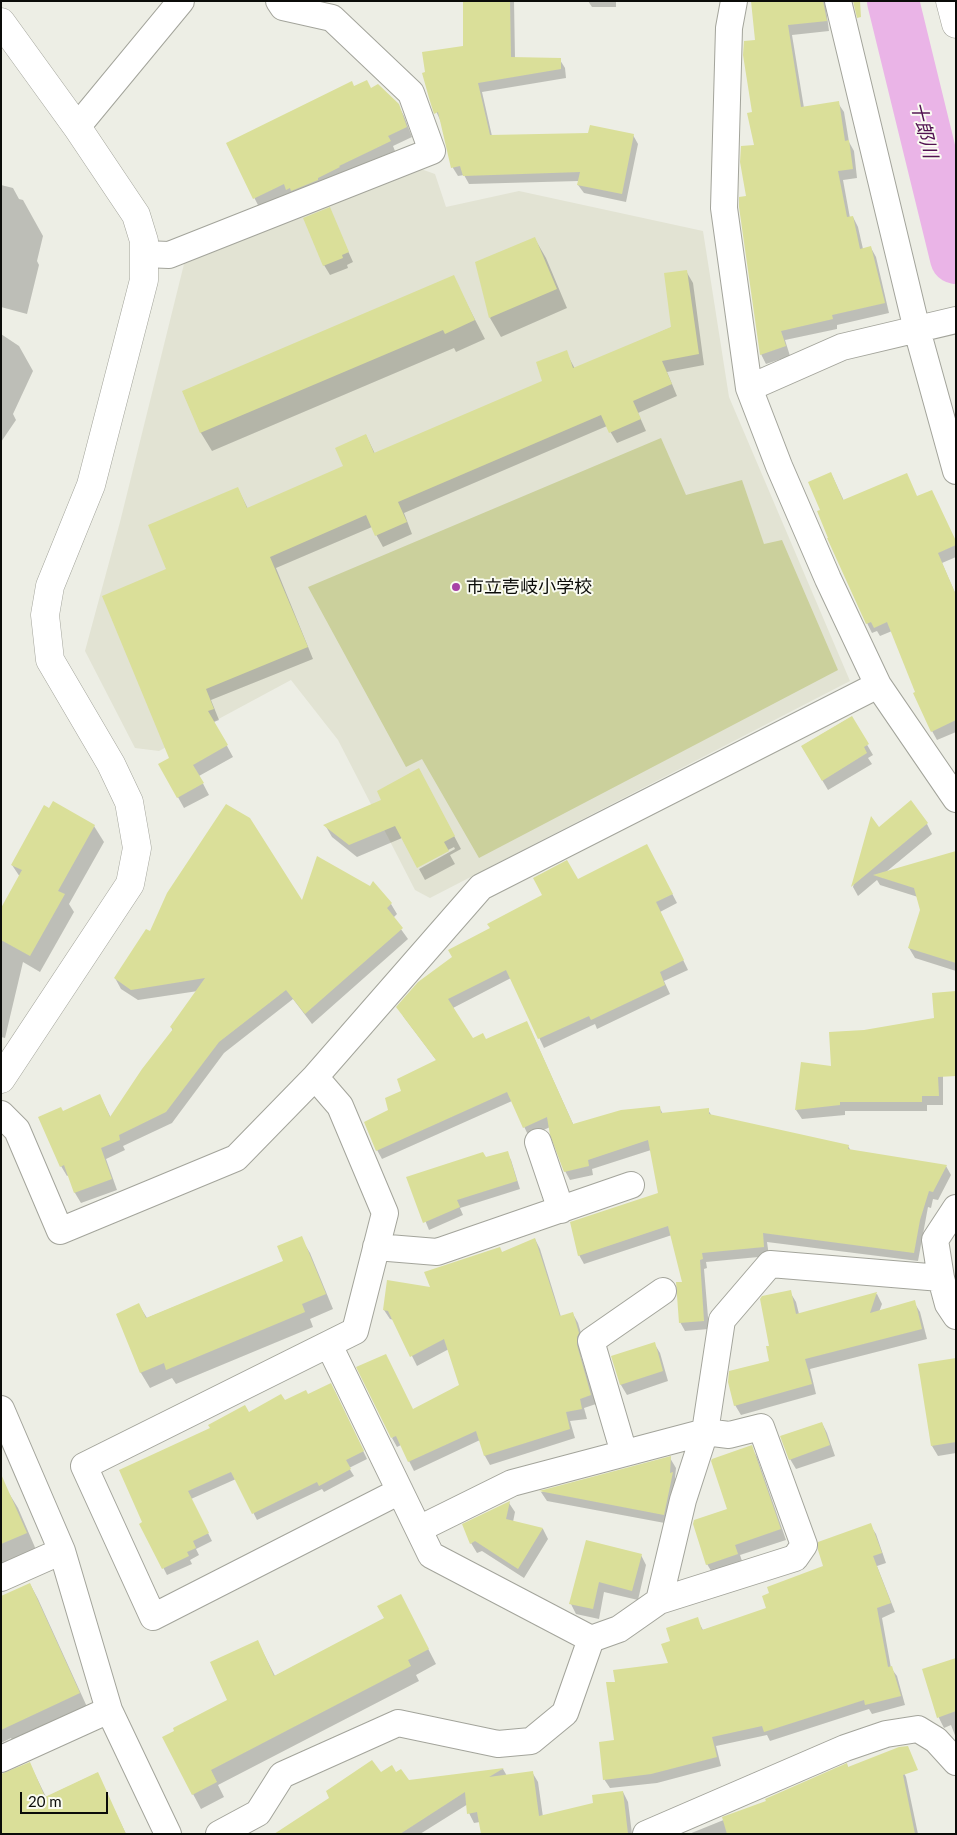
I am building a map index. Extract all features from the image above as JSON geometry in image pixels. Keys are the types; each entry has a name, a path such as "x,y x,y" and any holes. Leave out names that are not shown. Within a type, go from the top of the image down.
{"street":[{"path":"77,127 181,1"},
{"path":"144,254 168,255 432,151 411,93 332,18 283,7 279,1"},
{"path":"734,1 729,28 724,208 749,388 779,466 828,579 878,685 956,799"},
{"path":"838,1 956,471"},
{"path":"950,1 956,24"},
{"path":"1,22 77,127 136,215 144,241 144,280 91,485 50,586 45,614 50,660 110,764 129,802 137,848 130,884 1,1079"},
{"path":"749,388 842,347 956,320"},
{"path":"1,1114 16,1130 60,1231 236,1158 315,1077 481,887 878,685"},
{"path":"315,1077 340,1106 385,1213 355,1331 84,1466 153,1617 400,1491"},
{"path":"538,1142 561,1210"},
{"path":"376,1247 437,1252 631,1185"},
{"path":"956,1208 935,1240 941,1278 948,1304 956,1316"},
{"path":"659,1601 683,1500 705,1432 722,1320 770,1264 941,1278"},
{"path":"624,1453 591,1341 663,1292"},
{"path":"329,1345 431,1555 591,1639 619,1629 659,1601 795,1558 804,1545 761,1427 729,1435 705,1432 512,1482 419,1529"},
{"path":"1,1409 62,1551 109,1710 168,1834"},
{"path":"1,1578 62,1551"},
{"path":"219,1834 258,1813 282,1775 398,1723 498,1744 531,1741 565,1713 591,1639"},
{"path":"1,1759 109,1710"},
{"path":"646,1834 845,1748 886,1734 918,1729 936,1740 956,1762"}],"shaded area":[{"name":"市立壱岐小学校","path":"418,168 435,174 446,207 519,191 703,231 729,397 850,681 430,898 415,890 338,740 291,680 159,751 135,748 85,651 120,522 185,260"}],"green space":[{"path":"661,438 686,495 742,480 764,544 782,540 838,670 479,858 422,759 406,767 308,587"}],"building":[{"path":"463,1 510,1 511,57 561,58 561,69 478,83 490,135 588,133 590,125 634,134 622,194 577,185 580,172 463,176 460,166 451,168 438,112 434,114 422,73 425,72 422,52 463,46"},
{"path":"751,1 823,1 827,21 788,25 801,107 839,101 845,141 849,140 853,169 838,171 847,217 853,216 860,249 871,246 885,303 832,315 833,319 781,331 786,346 760,355 739,207 739,197 746,196 740,162 741,146 754,145 747,113 752,112 743,55 744,41 755,40"},
{"path":"853,1 860,1 861,17 857,18"},
{"path":"367,80 371,88 378,84 399,104 407,127 388,136 391,141 339,166 318,178 318,180 291,191 290,188 286,190 284,184 253,199 226,143 352,81 354,86"},
{"path":"330,207 349,252 342,255 343,258 323,266 303,218"},
{"path":"535,237 557,289 489,318 475,262"},
{"path":"687,270 699,354 662,361 672,384 633,401 641,419 609,433 601,415 398,502 407,522 375,536 366,515 270,557 308,647 206,689 214,709 208,711 228,745 193,765 204,783 177,798 158,764 169,758 102,596 166,569 148,525 238,487 247,508 343,466 335,448 366,434 374,453 542,381 536,362 567,350 573,368 671,327 664,273"},
{"path":"454,275 475,320 445,334 443,330 200,433 182,391"},
{"path":"831,472 843,500 907,473 917,496 932,490 956,541 956,545 938,553 956,595 956,720 931,732 913,693 915,692 887,622 874,628 871,622 866,624 827,538 817,511 820,510 808,482"},
{"path":"852,716 869,744 864,747 867,753 822,781 801,746"},
{"path":"419,768 455,836 444,842 449,851 417,868 395,826 349,845 323,825 381,800 377,791"},
{"path":"911,800 928,823 851,887 871,816 879,827"},
{"path":"53,801 95,825 58,891 65,894 30,956 1,940 1,908 22,870 11,865 44,805 49,808"},
{"path":"226,804 250,818 302,900 317,856 370,886 373,881 392,903 387,908 403,928 305,1014 286,990 219,1042 166,1112 119,1135 120,1140 101,1148 112,1179 74,1193 64,1165 60,1167 38,1117 61,1107 63,1111 100,1094 110,1117 142,1069 173,1029 170,1027 205,978 131,990 114,978 146,929 150,931 167,893"},
{"path":"647,844 673,894 656,902 684,960 660,972 665,985 591,1020 589,1016 538,1039 506,970 448,999 473,1038 483,1033 486,1039 527,1021 573,1124 621,1110 660,1106 661,1113 709,1108 709,1114 849,1145 848,1149 947,1165 933,1192 929,1191 920,1220 914,1253 763,1233 764,1247 702,1253 703,1259 700,1260 704,1321 679,1323 676,1282 682,1282 668,1226 578,1256 570,1222 658,1193 648,1140 588,1160 589,1166 564,1172 550,1135 547,1117 523,1128 507,1092 376,1151 364,1122 388,1110 385,1098 401,1091 397,1079 436,1060 396,1007 418,982 452,957 448,950 490,928 487,924 542,895 533,878 567,860 578,879"},
{"path":"956,851 956,963 908,948 920,910 914,888 873,875"},
{"path":"956,991 956,1076 938,1077 939,1096 922,1096 922,1102 840,1102 840,1105 795,1110 801,1062 831,1066 829,1032 864,1030 934,1018 932,993"},
{"path":"508,1151 517,1181 457,1200 460,1207 423,1223 406,1177 483,1152 486,1157"},
{"path":"302,1236 326,1294 302,1304 305,1312 166,1370 164,1363 140,1373 116,1314 139,1303 146,1318 283,1261 277,1246"},
{"path":"535,1238 560,1316 573,1312 579,1333 577,1345 591,1395 580,1399 582,1409 566,1412 570,1429 484,1456 476,1431 408,1462 396,1436 391,1438 356,1367 386,1354 413,1409 459,1385 444,1339 410,1357 388,1311 383,1310 387,1280 430,1287 424,1272 500,1247 502,1252"},
{"path":"791,1290 796,1314 877,1292 870,1313 915,1300 922,1329 805,1359 812,1384 734,1406 728,1382 729,1371 769,1361 766,1346 769,1346 760,1299 762,1296"},
{"path":"655,1342 663,1371 620,1385 611,1356"},
{"path":"956,1358 956,1442 931,1446 918,1364"},
{"path":"331,1383 364,1451 346,1460 351,1469 319,1486 317,1482 252,1514 231,1472 188,1491 209,1533 193,1541 196,1548 187,1552 189,1556 162,1569 139,1524 142,1522 119,1470 210,1428 208,1425 245,1405 249,1412 281,1394 285,1400 306,1390 308,1394"},
{"path":"822,1422 830,1445 789,1460 780,1436"},
{"path":"752,1445 781,1529 735,1545 738,1554 706,1565 693,1524 694,1520 727,1509 711,1461"},
{"path":"671,1456 670,1473 673,1472 664,1515 539,1491"},
{"path":"1,1474 27,1533 1,1544"},
{"path":"510,1501 506,1519 543,1528 518,1569 475,1541 470,1544 462,1524"},
{"path":"871,1523 882,1553 873,1556 891,1603 877,1608 888,1667 892,1666 901,1696 865,1705 864,1700 764,1732 762,1726 712,1737 717,1757 651,1774 603,1780 599,1742 614,1740 606,1682 615,1682 613,1670 668,1663 661,1644 670,1641 666,1628 698,1617 702,1630 766,1608 762,1596 769,1593 767,1587 823,1566 818,1550 818,1542"},
{"path":"586,1540 642,1554 632,1591 599,1582 593,1609 569,1604"},
{"path":"30,1583 80,1693 1,1730 1,1596"},
{"path":"401,1594 429,1649 408,1660 411,1666 211,1770 217,1782 192,1795 162,1737 174,1731 173,1728 227,1700 210,1662 258,1640 274,1676 384,1618 377,1606"},
{"path":"956,1658 956,1711 937,1718 922,1669"},
{"path":"908,1746 918,1770 903,1775 915,1834 727,1834 722,1817 766,1801 765,1799 847,1763 848,1767 899,1747"},
{"path":"372,1760 381,1772 392,1765 396,1772 401,1769 409,1780 504,1768 489,1777 533,1771 539,1816 593,1803 592,1795 623,1791 628,1834 481,1834 477,1812 467,1814 465,1792 400,1834 274,1834 329,1798 326,1791"},
{"path":"30,1762 45,1797 98,1772 126,1834 1,1834 1,1774"}],"waterway":[{"name":"十郎川","path":"893,1 956,258"}],"place":[{"name":"市立壱岐小学校","path":"456,587"}]}
